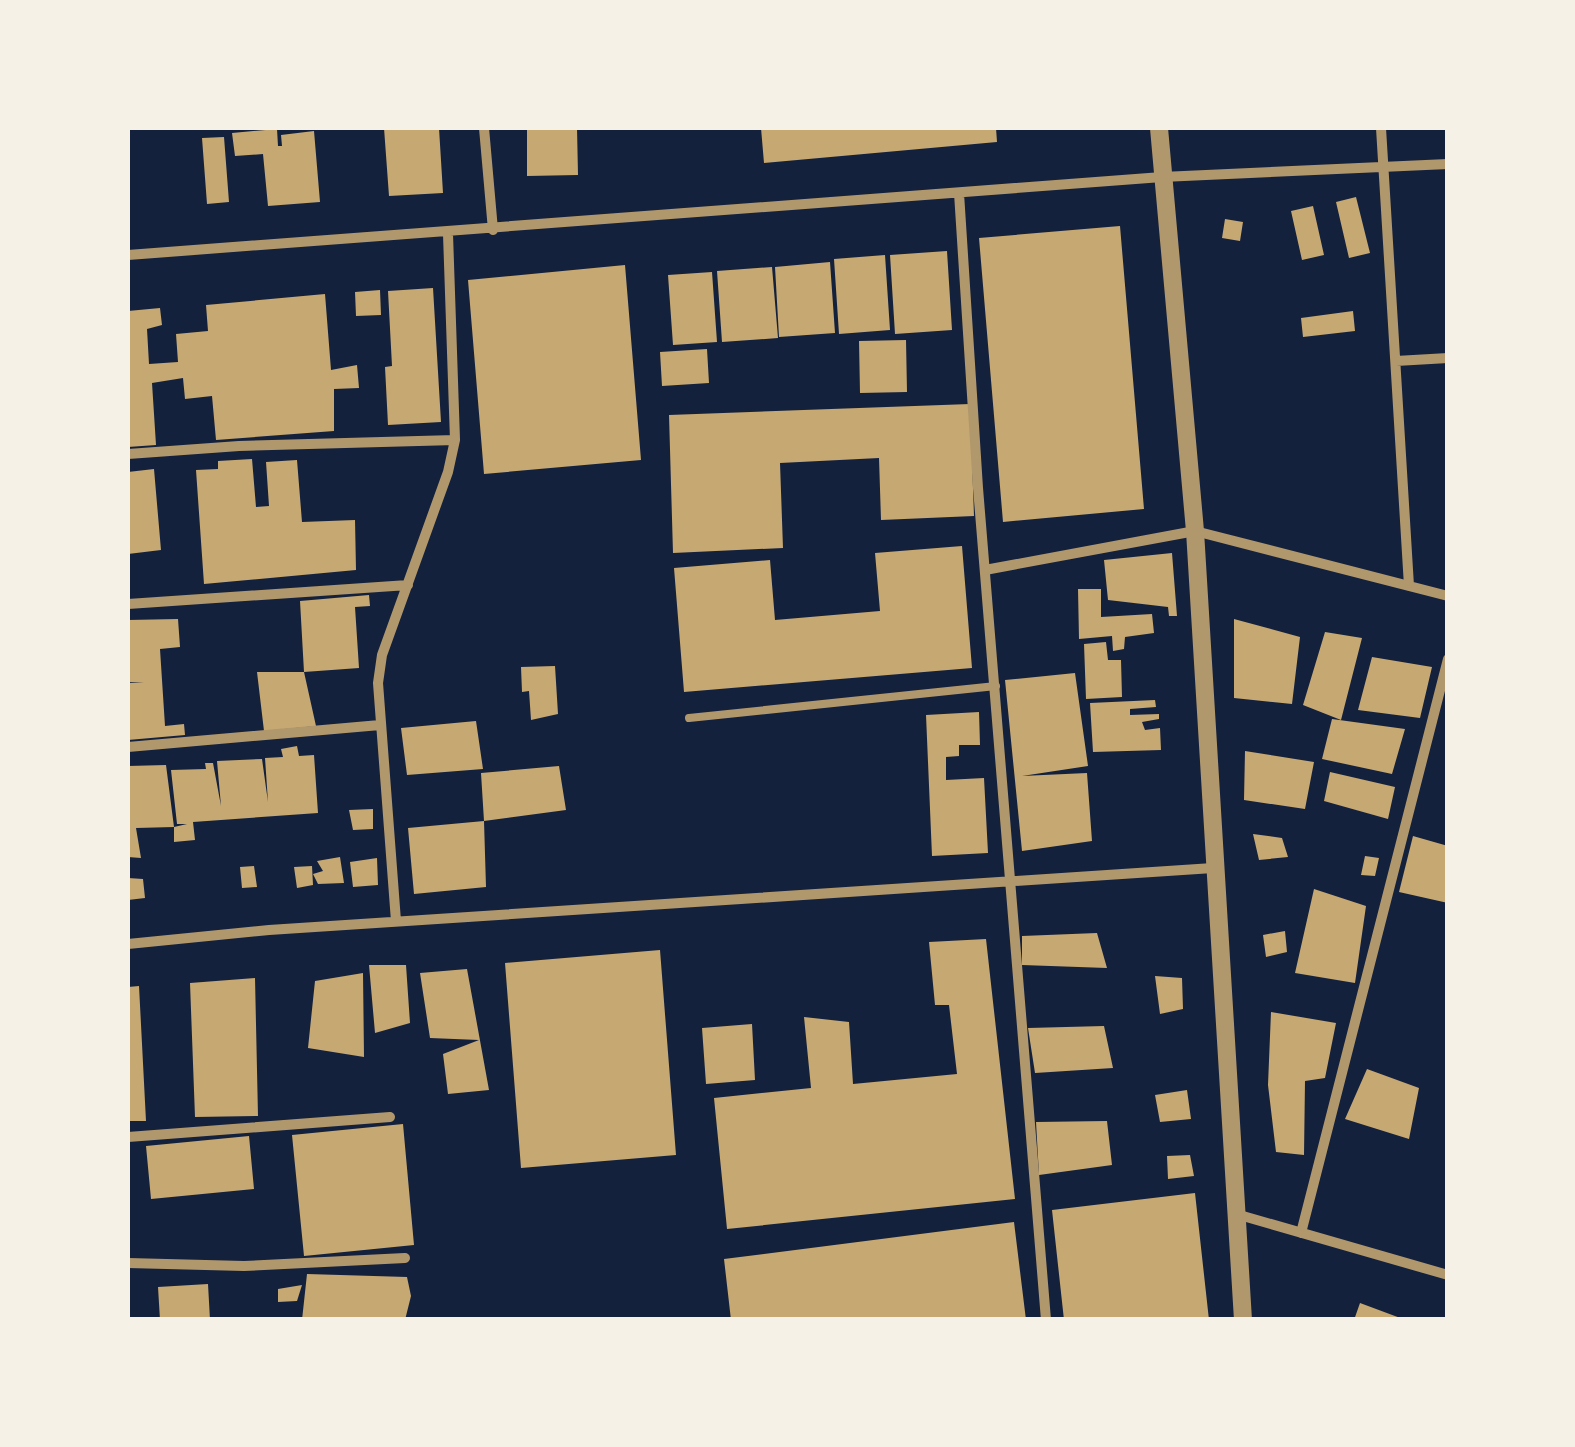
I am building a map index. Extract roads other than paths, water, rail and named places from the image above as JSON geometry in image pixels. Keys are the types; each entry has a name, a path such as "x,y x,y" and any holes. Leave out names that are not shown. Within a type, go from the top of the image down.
{"street":[{"path":"484,128 492,230"},
{"path":"1159,128 1195,531 1242,1320"},
{"path":"1381,128 1409,586"},
{"path":"128,254 448,234 1162,176 1448,164"},
{"path":"959,193 985,570 1014,883 1046,1320"},
{"path":"396,921 378,682 382,655 455,440 448,234"},
{"path":"1396,361 1448,358"},
{"path":"128,454 239,446 455,440"},
{"path":"985,570 1195,531 1448,596"},
{"path":"128,604 408,585"},
{"path":"1301,1232 1448,659"},
{"path":"128,748 380,725"},
{"path":"128,944 396,921 1213,868"},
{"path":"128,1137 390,1117"},
{"path":"1235,1214 1448,1275"},
{"path":"128,1264 244,1266 404,1258"}],"lane":[{"path":"689,718 996,686"}]}
